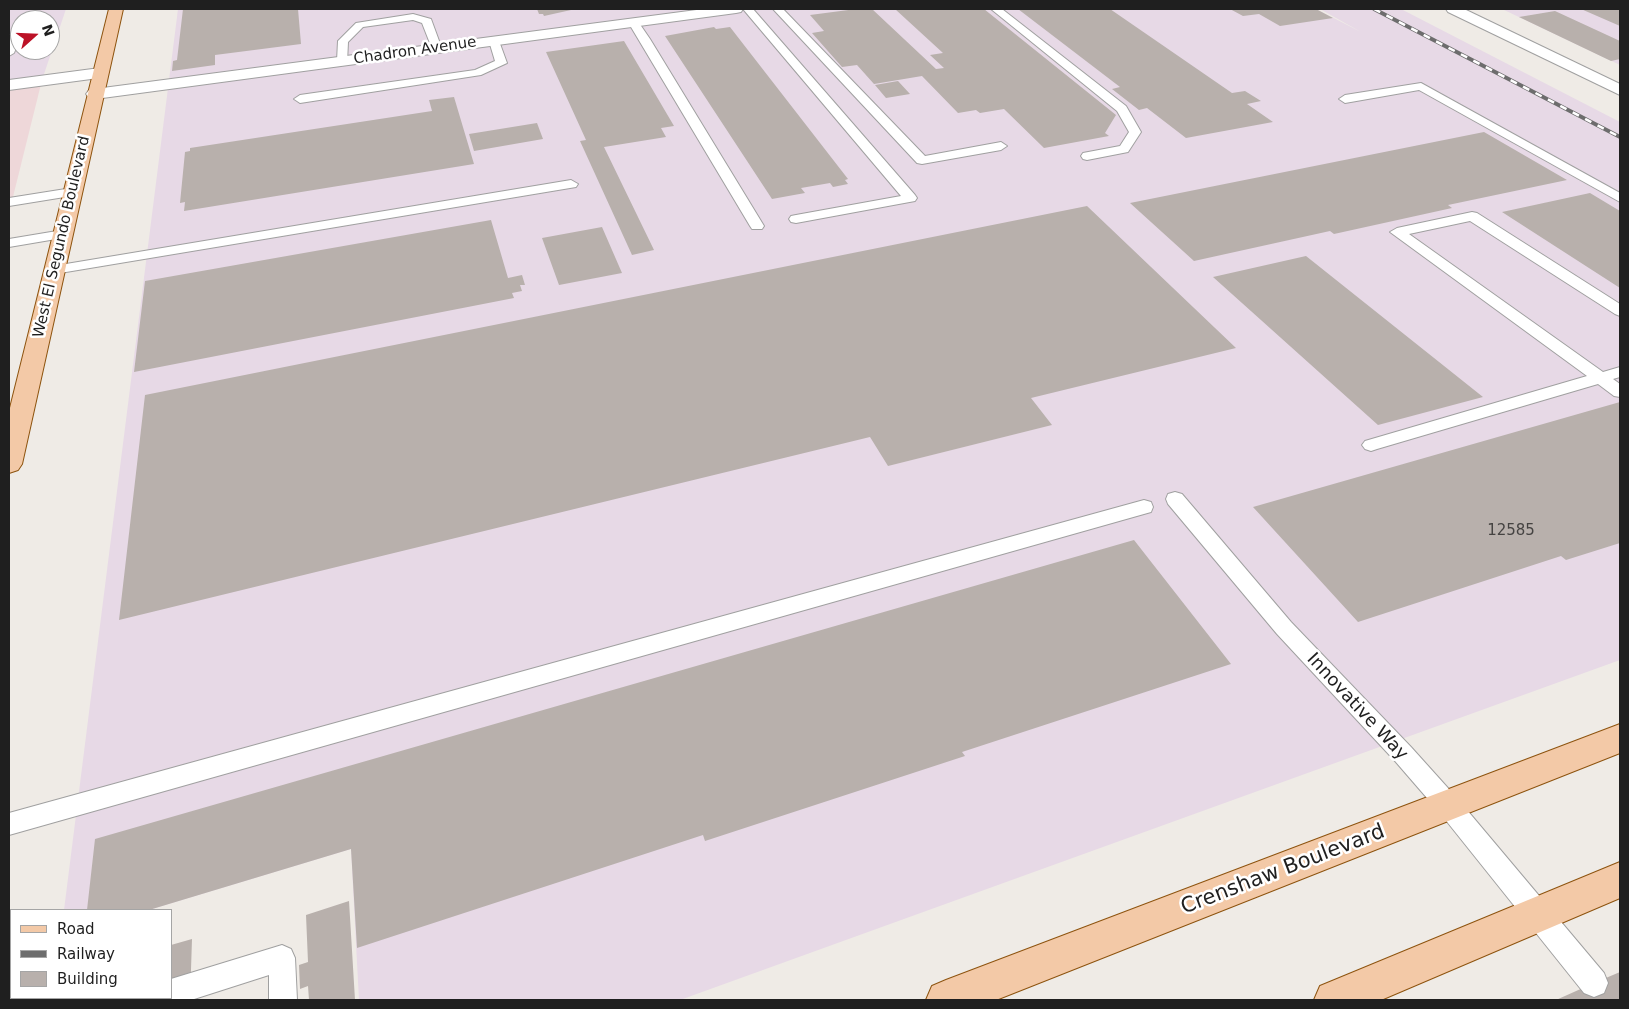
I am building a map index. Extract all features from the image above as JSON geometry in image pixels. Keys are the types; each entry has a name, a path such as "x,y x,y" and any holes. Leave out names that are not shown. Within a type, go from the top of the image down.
{"main road":[{"name":"West El Segundo Boulevard","path":"10,457 116,9"},
{"name":"Crenshaw Boulevard","path":"946,1000 1620,738"},
{"path":"1334,1000 1620,880"}],"street":[{"name":"Chadron Avenue","path":"95,94 717,10 736,9"},
{"path":"1453,9 1620,90"},
{"path":"9,85 100,73"}],"lane":[{"path":"748,9 910,198 796,219"},
{"path":"778,9 922,160 1001,146"},
{"path":"996,9 1122,109 1135,132 1124,149 1087,156"},
{"path":"343,61 343,41 360,25 385,20 413,17 427,20 437,48"},
{"path":"633,22 757,226"},
{"path":"300,99 477,73 501,63 494,41"},
{"path":"1346,99 1421,86 1620,198"},
{"path":"54,270 571,184"},
{"path":"9,202 72,192"},
{"path":"1620,311 1472,216 1397,232 1620,392"},
{"path":"9,243 62,234"},
{"path":"1371,446 1620,372"},
{"name":"Innovative Way","path":"1174,499 1284,628 1403,754 1594,983"},
{"path":"9,824 1144,508"},
{"path":"172,993 282,958 283,1000"}],"shaded area":[{"path":"9,9 66,9 60,27 60,10 10,10 10,60 49,60 42,80 9,85"},
{"path":"178,9 1316,9 1361,32 1320,9 1401,9 1620,122 1620,660 680,1000 359,1000 351,849 152,909 64,909"},
{"path":"1502,9 1620,9 1620,65"},
{"path":"42,80 9,213 9,85"}],"building":[{"path":"183,9 298,9 301,44 215,55 215,65 172,71 173,61 177,60"},
{"path":"537,9 571,10 544,16 539,14"},
{"path":"856,9 872,9 936,69 944,68 930,55 943,53 895,9 984,9 1116,115 1105,133 1109,136 1044,148 1004,109 980,113 976,110 958,113 922,76 874,84 857,65 842,67 812,33 824,31 810,15"},
{"path":"1018,9 1110,9 1232,93 1245,91 1261,101 1247,104 1273,122 1186,138 1147,108 1139,110 1112,89 1120,87"},
{"path":"1230,9 1316,9 1333,18 1280,26 1259,14 1243,16"},
{"path":"1581,9 1620,9 1620,26"},
{"path":"1555,11 1620,41 1620,59 1611,61 1519,17"},
{"path":"714,27 716,29 730,27 848,179 845,180 848,184 833,187 830,183 801,188 805,193 772,199 665,36"},
{"path":"624,41 674,126 661,128 666,137 604,147 654,250 632,255 580,141 586,140 546,52"},
{"path":"898,81 910,94 886,98 875,85"},
{"path":"454,97 474,164 184,211 185,202 180,203 185,152 190,151 190,148 432,111 429,100"},
{"path":"537,123 543,139 474,151 469,134"},
{"path":"1484,132 1567,180 1448,205 1452,208 1334,234 1330,231 1194,261 1130,203"},
{"path":"1590,193 1620,211 1620,288 1502,212"},
{"path":"1087,206 1236,348 1031,398 1052,425 888,466 870,437 119,620 145,395"},
{"path":"491,220 508,278 522,275 525,285 520,285 522,291 512,293 514,298 134,372 145,281"},
{"path":"602,227 622,273 559,285 542,238"},
{"path":"1306,256 1483,397 1378,425 1213,277"},
{"path":"1620,402 1620,543 1566,560 1561,556 1358,622 1253,507"},
{"path":"1134,540 1231,664 962,752 965,756 705,841 703,835 357,948 351,849 152,909 87,909 95,839"},
{"path":"349,901 355,1000 309,1000 308,986 300,989 299,965 308,962 306,915"},
{"path":"192,939 190,1000 94,1000 172,999 172,945"},
{"path":"1620,972 1620,1000 1556,1000 1594,983"}],"railway":[{"path":"1374,9 1620,137"}]}
